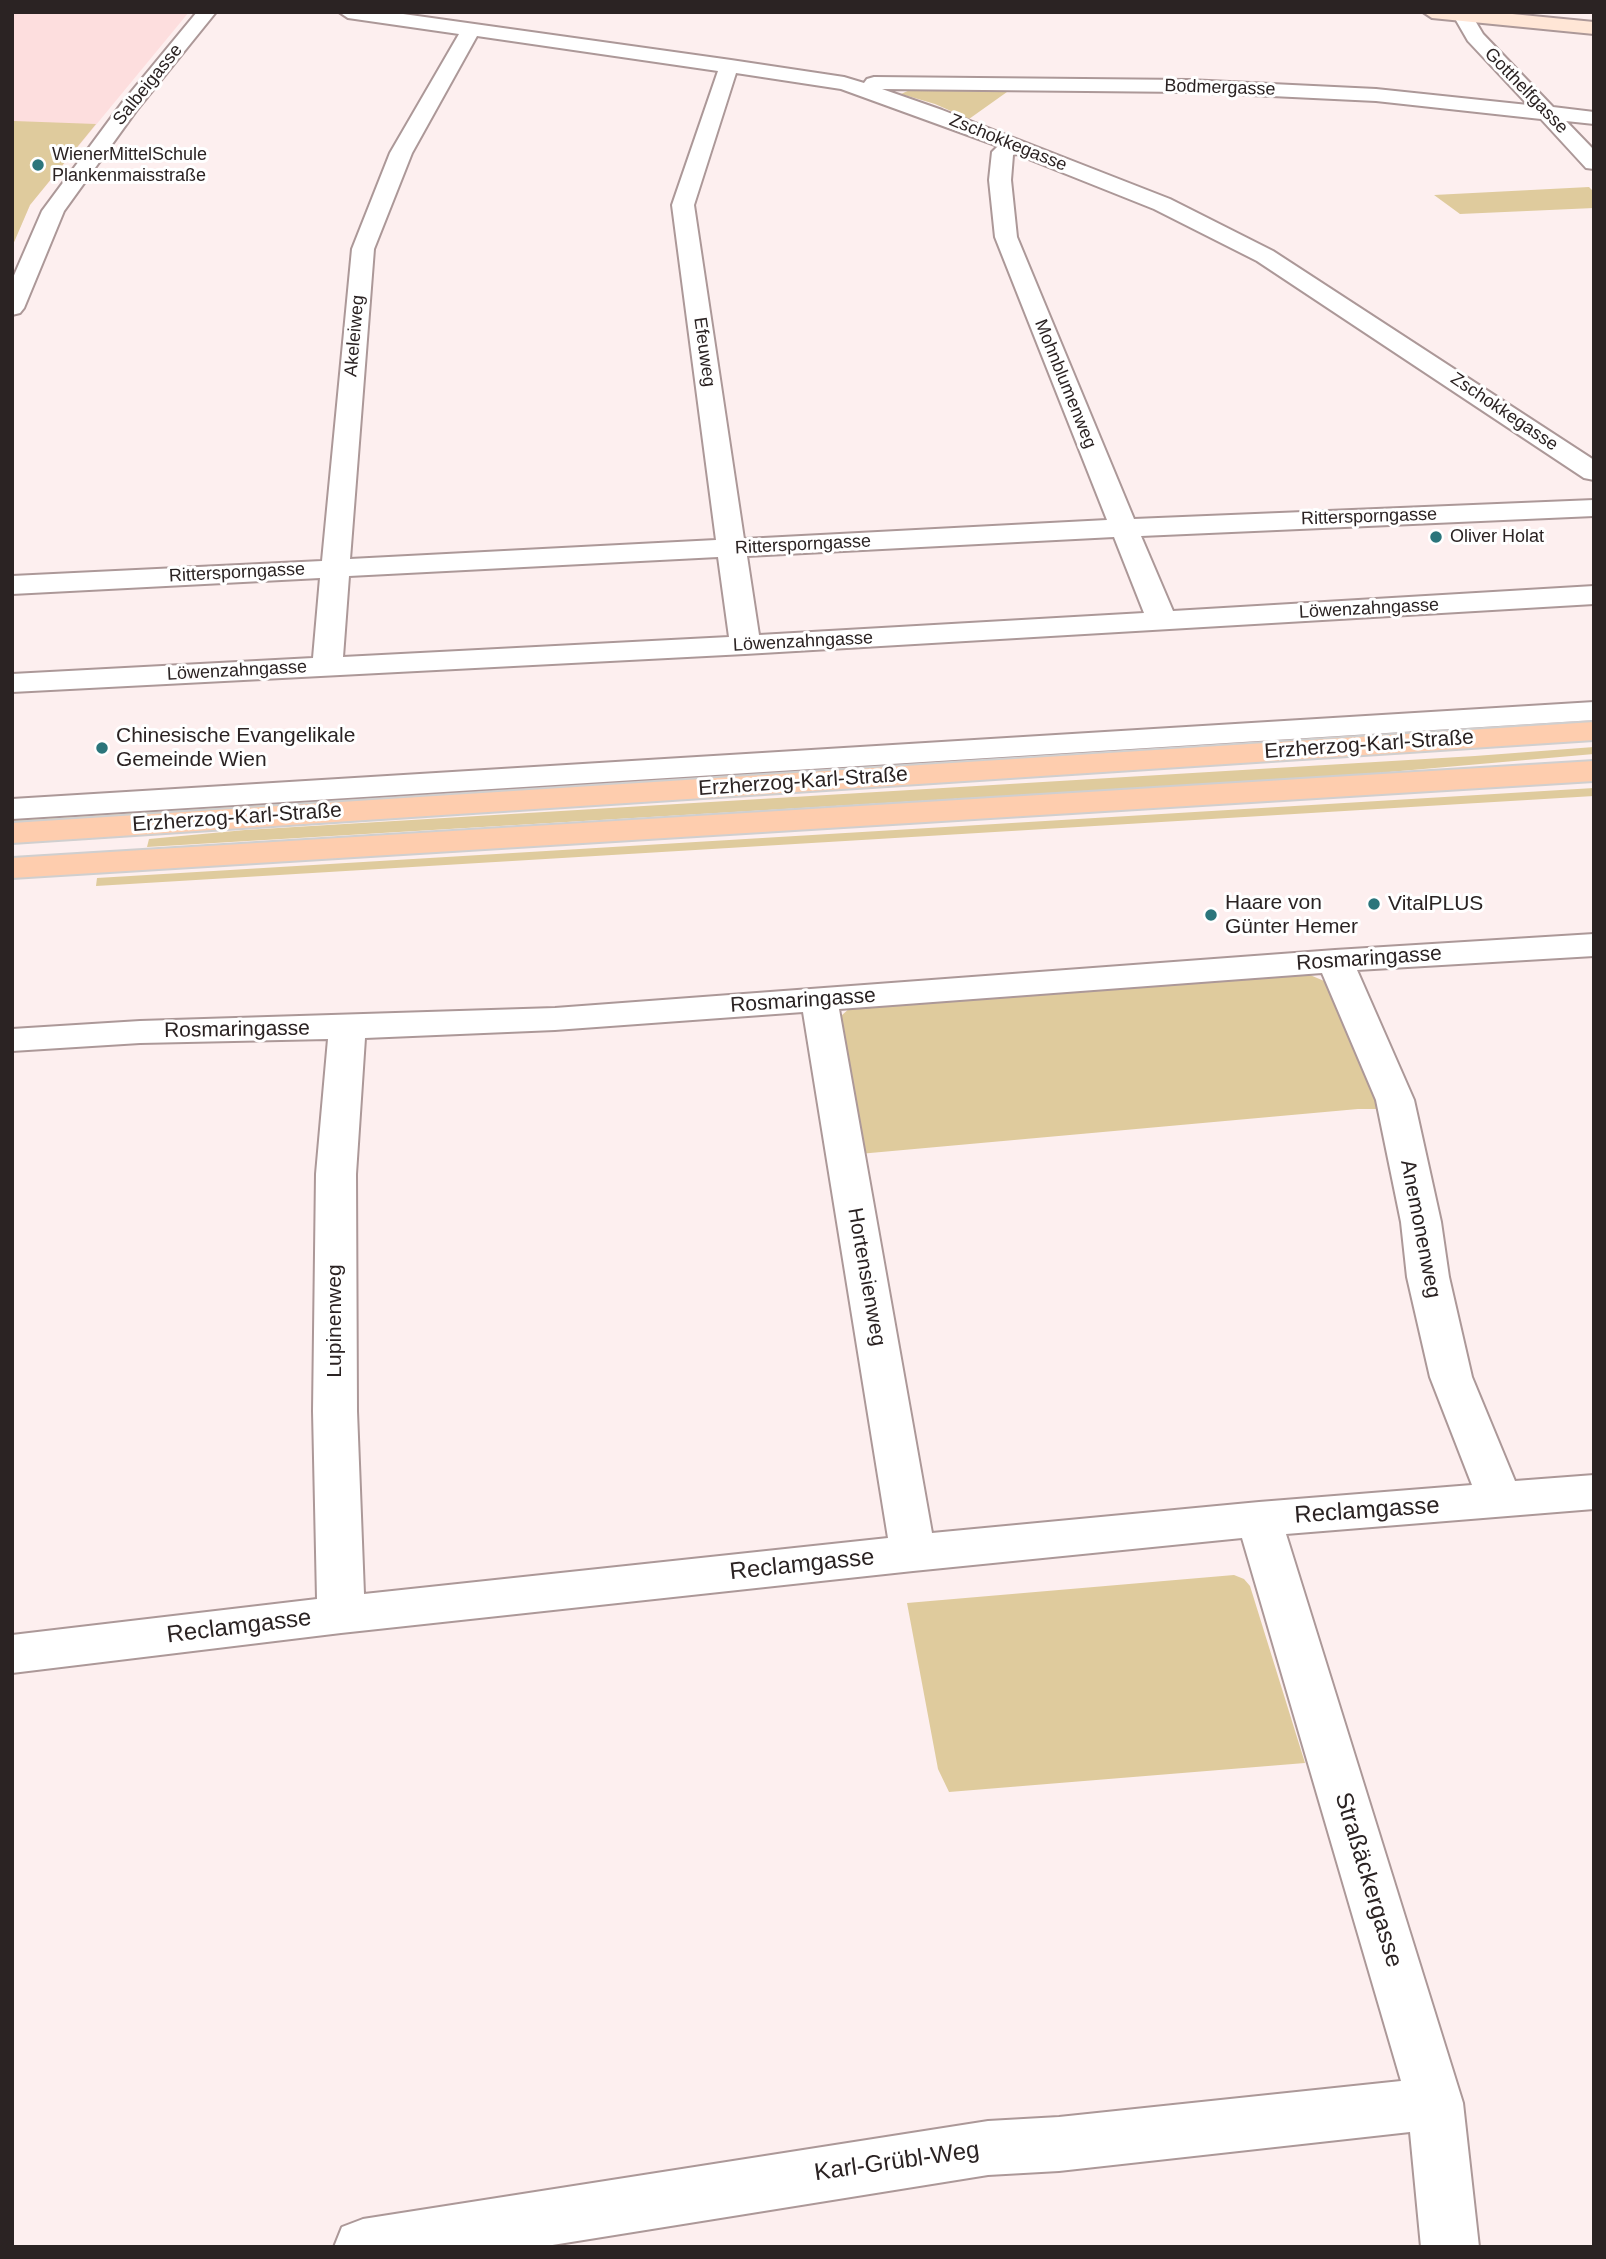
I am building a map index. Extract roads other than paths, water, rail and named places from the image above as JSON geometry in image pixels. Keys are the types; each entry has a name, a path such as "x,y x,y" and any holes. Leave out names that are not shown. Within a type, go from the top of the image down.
{"main road":[{"path":"1432,12 1594,28"},
{"name":"Erzherzog-Karl-Straße","path":"12,833 1594,731"},
{"name":"Erzherzog-Karl-Straße","path":"12,868 1594,771"}],"street":[{"name":"Salbeigasse","path":"12,308 53,211 129,107 207,12"},
{"name":"Zschokkegasse","path":"348,12 394,16 470,30 844,83 935,114 1162,204 1265,256 1594,472"},
{"name":"Gotthelfgasse","path":"1462,15 1475,37 1594,163"},
{"name":"Akeleiweg","path":"327,666 363,249 401,153 470,30"},
{"name":"Efeuweg","path":"731,66 725,75 683,205 745,645"},
{"name":"Bodmergasse","path":"844,83 1188,86 1376,95 1594,118"},
{"name":"Mohnblumenweg","path":"1015,146 1003,152 1001,163 1000,180 1006,237 1162,621"},
{"name":"Rittersporngasse","path":"12,585 1123,528 1594,508"},
{"name":"Löwenzahngasse","path":"12,683 745,645 1594,595"},
{"name":"Erzherzog-Karl-Straße","path":"12,808 1594,711"},
{"name":"Rosmaringasse","path":"12,1040 140,1031 347,1028 555,1019 1335,961 1594,945"},
{"name":"Anemonenweg","path":"1335,961 1395,1100 1421,1222 1428,1277 1451,1377 1500,1500"},
{"name":"Hortensienweg","path":"819,1000 913,1553"},
{"name":"Lupinenweg","path":"341,1615 335,1411 336,1174 347,1028"},
{"name":"Reclamgasse","path":"12,1654 341,1615 913,1553 1259,1519 1594,1492"},
{"name":"Straßäckergasse","path":"1259,1519 1435,2103 1450,2247"},
{"name":"Karl-Grübl-Weg","path":"363,2247 988,2148 1059,2144 1435,2103"}],"place":[{"name":"WienerMittelSchule Plankenmaisstraße","path":"38,165"},
{"name":"Oliver Holat","path":"1436,537"},
{"name":"Chinesische Evangelikale Gemeinde Wien","path":"102,748"},
{"name":"VitalPLUS","path":"1374,904"},
{"name":"Haare von Günter Hemer","path":"1211,915"}]}
